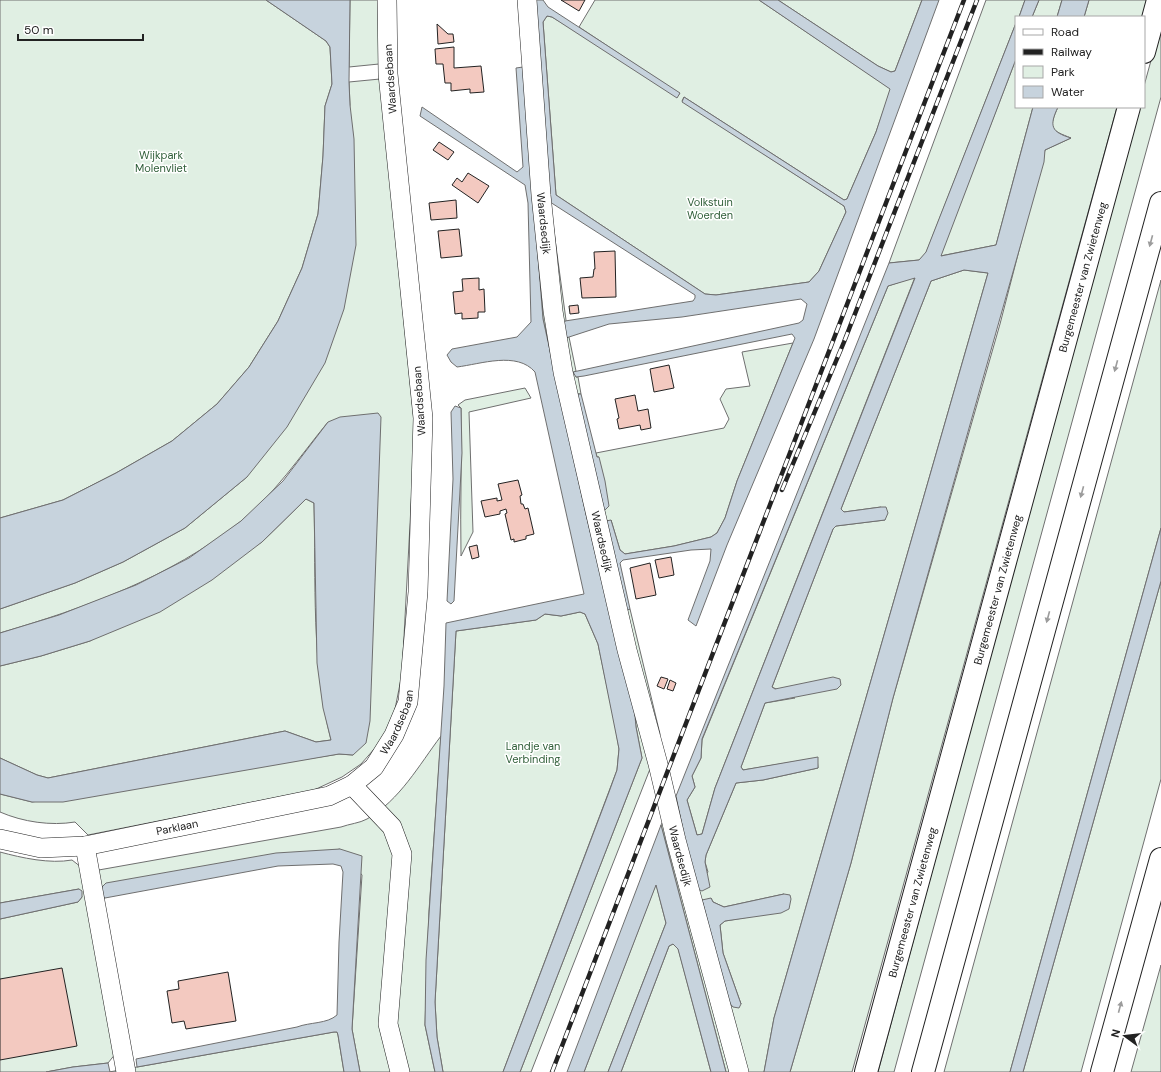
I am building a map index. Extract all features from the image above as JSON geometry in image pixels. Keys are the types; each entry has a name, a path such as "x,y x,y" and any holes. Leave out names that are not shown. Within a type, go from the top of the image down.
{"main road":[{"path":"1145,48 1158,0"},
{"name":"Burgemeester van Zwietenweg","path":"866,1072 1129,108"},
{"path":"923,1072 1161,203"},
{"path":"1102,1072 1161,859"}],"street":[{"name":"Waardsebaan","path":"352,785 374,767 394,735 408,702 418,592 423,418 388,74 387,0"},
{"name":"Waardsedijk","path":"527,0 542,202 553,312 563,372 627,650 658,764 676,840 739,1072"},
{"name":"Parklaan","path":"0,839 41,848 84,846 329,796 352,785"},
{"path":"352,785 392,827 402,854 388,1024 400,1072"},
{"path":"84,846 126,1072"}],"green space":[{"name":"Wijkpark Molenvliet","path":"0,0 266,0 326,41 330,47 332,84 325,106 323,156 318,214 302,268 278,321 249,367 217,404 172,441 116,473 63,500 0,518"},
{"path":"350,0 378,0 379,64 349,67"},
{"name":"Volkstuin Woerden","path":"595,0 759,0 891,89 876,132 847,199 844,200 684,97 682,101 844,206 846,212 819,271 809,282 716,295 705,294 556,195 543,22 547,16 552,17 680,94 579,27"},
{"path":"778,0 922,0 895,71 891,72 878,66"},
{"path":"986,0 1025,0 1019,16 1015,16 1015,26 926,253 919,260 889,263"},
{"path":"1039,0 1062,0 1057,16 1032,16"},
{"path":"1089,0 1147,0 1142,16 1084,16"},
{"path":"1161,24 1161,97 894,1072 878,1072 1138,108 1145,108 1145,82"},
{"path":"1015,62 1015,108 1033,108 996,245 940,256"},
{"path":"380,79 415,431 402,674 393,719 383,739 361,764 342,777 314,790 88,835 75,822 56,824 28,821 0,812 0,794 32,802 339,754 353,755 328,422 287,474 253,511 213,542 184,559 155,575 95,602 0,633 0,609 75,583 123,562 185,528 247,477 350,105 349,82"},
{"path":"1058,108 1117,108 852,1072 790,1072 851,863 893,698 1000,324 1045,150 1071,138 1059,133 1053,128 1053,120"},
{"path":"550,202 567,337 569,337 576,371 574,372 576,377 578,377 581,394 576,394 589,467 599,457 597,457 596,453 724,428 729,419 720,399 726,389 750,386 742,352 793,343 737,481 725,518 717,533 711,537 674,546 625,554 620,550 611,520 625,611 630,609 660,734 650,769 531,1072 520,1072 642,758 636,727 634,705 623,668 586,514 543,319 534,208"},
{"path":"964,270 988,273 774,1018 764,1072 726,1072 661,825 676,796 695,887 708,872 705,862 706,855 736,783 763,780 818,768 817,758 743,770 741,767 765,703 795,698 772,687 833,529 836,526 885,520 881,507 844,512 841,509 931,281","holes":["784,894 749,917 725,921 720,925 723,953 741,1004 704,920 711,898 713,902 724,907"]},
{"path":"915,277 715,788 702,834 697,835 687,800 695,787 692,776 701,758 702,740 888,286"},
{"path":"1161,280 1161,528 1010,1072 944,1072"},
{"path":"525,388 531,398 469,412 473,532 461,556 461,408 458,405 465,400"},
{"path":"306,499 314,503 317,652 320,682 331,740 316,742 285,731 48,778 37,775 0,758 0,666 41,656 90,641 262,542"},
{"path":"1161,581 1161,779 1081,1072 1023,1072"},
{"name":"Landje van Verbinding","path":"580,612 585,614 598,644 619,749 617,770 503,1072 443,1072 437,1037 435,1002 456,631 536,620 545,614 561,616"},
{"path":"441,736 429,911 425,1025 435,1072 360,1072 352,1029 362,875 340,849 101,897 105,898 99,899 116,1053 108,1063 46,1072 0,1072 0,919 78,902 82,897 79,889 0,903 0,852 45,861 72,860 81,867 93,871 341,827 361,822 379,811 399,792"},
{"path":"656,884 666,923 608,1072 584,1072"},
{"path":"673,944 678,948 711,1072 621,1072 669,946"},
{"path":"1161,965 1161,1072 1131,1072"},
{"path":"337,1032 338,1035 344,1072 109,1072"}],"water":[{"path":"266,0 350,0 349,82 354,139 356,245 344,309 325,363 287,427 247,477 185,528 123,562 75,583 0,609 0,518 63,500 116,473 172,441 217,404 249,367 278,321 302,268 318,214 323,156 325,106 332,84 330,47 326,41"},
{"path":"533,0 543,0 548,7 680,93 677,98 552,17 547,16 543,22 556,195 705,294 716,295 809,282 819,271 846,212 844,206 682,102 684,97 844,200 847,199 876,132 890,89 759,0 778,0 878,66 891,72 895,71 922,0 939,0 814,339 727,545 696,626 688,620 710,561 711,549 691,550 623,560 620,563 630,609 625,611 606,521 611,520 620,550 625,554 674,546 711,537 717,533 725,518 737,481 795,338 792,334 584,376 576,377 573,372 799,323 803,320 807,304 801,299 682,317 609,324 566,338 565,321 693,301 695,295 550,202"},
{"path":"1025,0 1039,0 1032,16 1019,16"},
{"path":"1062,0 1089,0 1084,16 1057,16"},
{"path":"1015,26 1015,62 941,256 996,245 1033,108 1058,108 1053,119 1054,127 1059,133 1071,138 1045,150 1044,162 893,698 851,863 790,1072 764,1072 774,1018 988,273 964,270 931,281 841,509 844,512 886,507 888,513 885,520 836,526 833,529 772,687 775,689 833,677 840,679 841,685 837,689 765,703 741,767 743,770 818,757 818,768 763,780 736,783 706,855 705,862 710,887 702,891 695,888 676,796 889,263 919,260 926,252","holes":["915,278 715,788 702,834 697,835 687,800 695,787 692,776 701,758 702,739 888,286"]},
{"path":"523,67 543,319 586,514 623,668 634,705 636,727 642,758 520,1072 503,1072 617,770 619,749 598,644 585,614 580,612 561,616 545,614 536,620 456,631 435,1002 437,1037 443,1072 435,1072 425,1025 426,960 444,686 446,623 584,594 535,372 519,362 509,360 498,360 457,367 451,362 447,355 452,349 517,337 531,322 528,203 525,185 420,116 422,107 517,172 523,167 516,68"},
{"path":"576,394 581,394 597,457 599,457 605,481 609,506 605,510 602,509"},
{"path":"455,406 461,408 462,453 454,601 451,604 447,601 453,479 451,412"},
{"path":"378,413 381,417 370,721 366,743 353,755 339,754 63,802 32,802 0,794 0,758 37,775 48,778 285,731 316,742 331,740 323,708 317,663 314,503 306,499 262,542 212,580 160,612 90,641 41,656 0,666 0,633 59,615 136,585 189,558 241,521 283,481 328,422 340,417"},
{"path":"1161,528 1161,581 1023,1072 1010,1072"},
{"path":"661,825 726,1072 711,1072 678,949 673,944 669,946 621,1072 608,1072 666,923 656,885 584,1072 567,1072"},
{"path":"340,849 362,856 352,1029 360,1072 344,1072 337,1032 137,1067 136,1059 297,1027 328,1020 337,1015 343,872 341,866 333,864 278,866 105,898 101,897 102,887 106,883 276,853"},
{"path":"79,889 82,891 82,897 78,902 0,919 0,903"},
{"path":"784,894 790,895 791,899 789,909 781,913 725,921 720,925 723,953 741,1004 739,1008 733,1007 727,1000 702,900 711,898 713,902 724,907"},
{"path":"108,1063 110,1072 46,1072 73,1067"}],"building":[{"path":"561,0 585,0 579,11"},
{"path":"437,24 448,34 453,34 454,42 438,44"},
{"path":"454,47 454,68 481,66 484,92 470,93 470,89 451,91 451,83 445,83 443,64 436,64 435,49"},
{"path":"439,142 454,152 448,160 433,150"},
{"path":"468,173 489,186 478,203 452,185 457,178 462,182"},
{"path":"456,200 457,218 431,220 429,203"},
{"path":"459,229 462,256 441,258 438,231"},
{"path":"615,251 616,297 582,298 580,278 593,277 595,269 594,252"},
{"path":"479,278 479,290 484,289 485,312 478,312 478,318 462,319 462,313 455,314 453,292 463,291 462,279"},
{"path":"578,305 579,313 570,314 569,306"},
{"path":"669,365 674,388 654,392 650,369"},
{"path":"635,395 638,411 648,409 651,428 641,430 640,425 619,429 617,419 619,418 615,399"},
{"path":"518,480 522,495 520,496 521,504 523,504 525,509 528,508 534,534 526,536 526,539 514,542 514,539 511,540 505,514 507,513 506,509 500,511 500,514 485,517 481,501 497,498 497,501 502,500 498,484"},
{"path":"477,545 479,557 472,559 469,547"},
{"path":"671,557 674,575 659,578 655,560"},
{"path":"650,563 656,595 636,599 630,568"},
{"path":"661,677 668,679 664,689 657,686"},
{"path":"670,680 676,683 673,691 667,689"},
{"path":"62,968 77,1046 0,1060 0,979"},
{"path":"228,972 236,1021 186,1029 184,1021 172,1023 167,991 179,989 178,981"}],"railway":[{"path":"552,1072 964,0"},
{"path":"782,490 844,342 977,0"}]}
